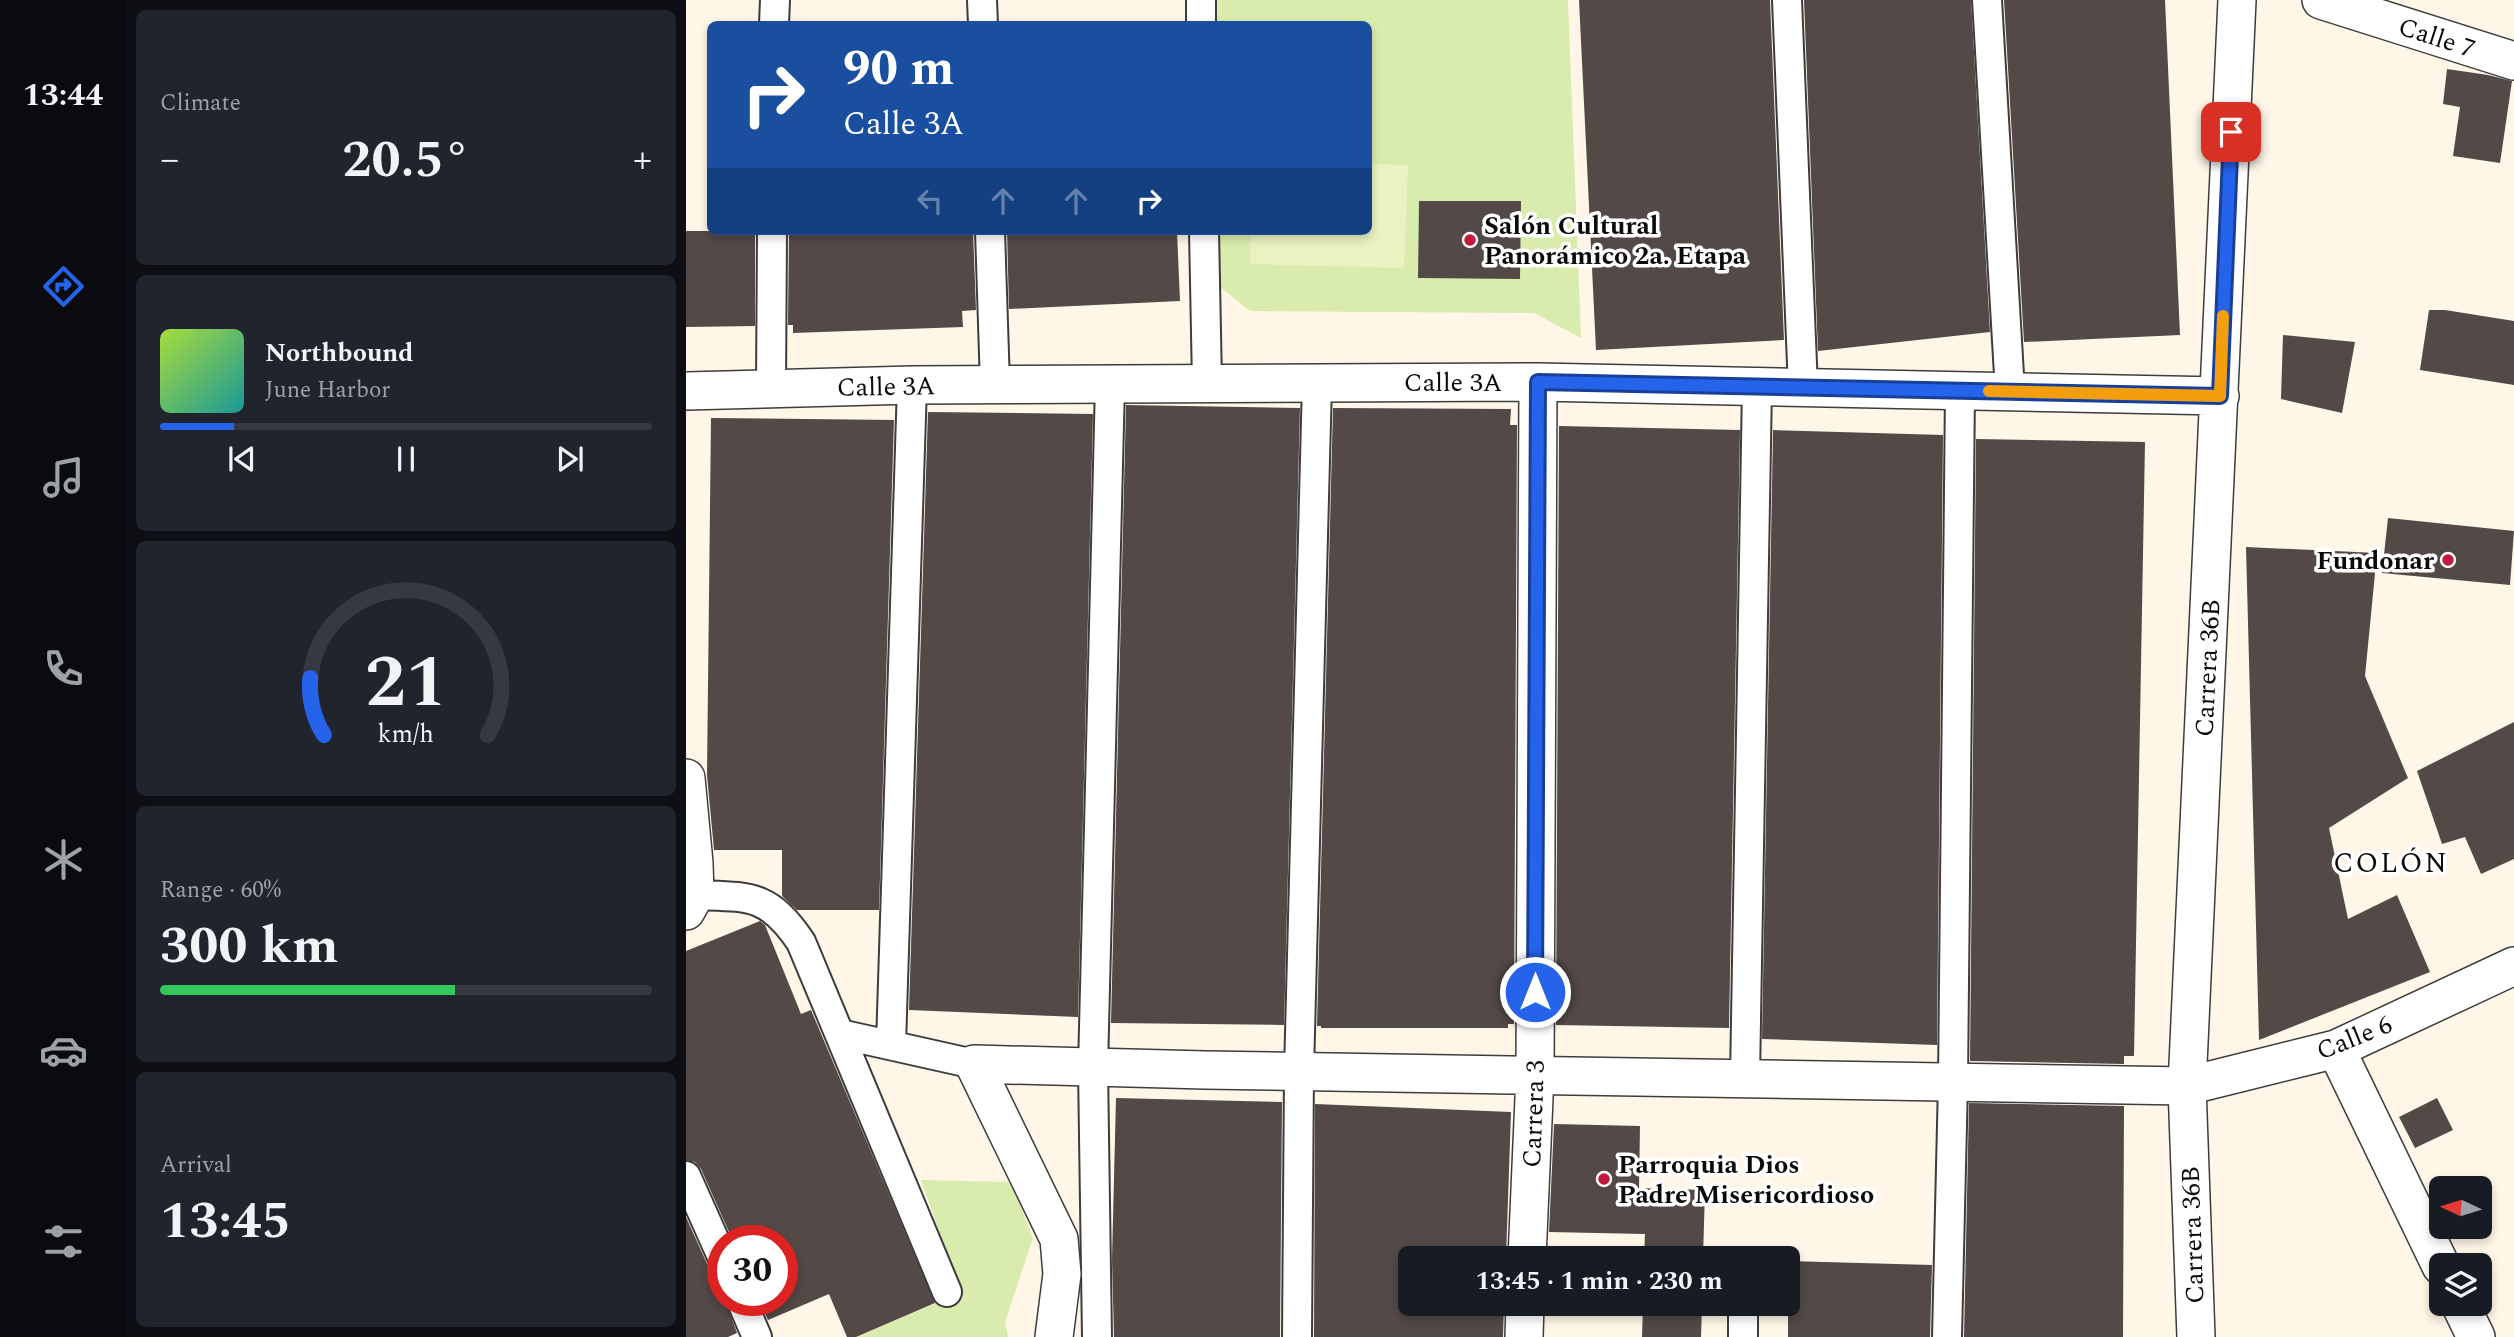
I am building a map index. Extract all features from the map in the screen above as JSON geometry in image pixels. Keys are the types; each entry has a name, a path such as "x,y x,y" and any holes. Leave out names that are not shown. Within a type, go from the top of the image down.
{"street":[{"path":"774,21 775,0"},
{"path":"982,0 983,21"},
{"path":"1201,0 1201,21"},
{"path":"1787,0 1803,388"},
{"path":"1987,0 2010,392"},
{"name":"Carrera 36B","path":"2196,1337 2187,1086 2237,0"},
{"name":"Calle 7","path":"2320,0 2514,61"},
{"path":"771,387 772,235"},
{"path":"990,235 995,385"},
{"path":"1204,235 1206,383"},
{"name":"Calle 3A","path":"686,391 912,385 1538,382 2220,396"},
{"name":"Carrera 3","path":"1528,1246 1535,1075 1538,382"},
{"path":"1297,1337 1299,1072 1317,383"},
{"path":"1097,1337 1093,1068 1111,384"},
{"path":"891,1045 912,385"},
{"path":"1745,1078 1757,386"},
{"path":"1947,1337 1953,1082 1960,390"},
{"path":"686,778 695,863 691,903 748,897 772,909 789,924 801,942 947,1292"},
{"name":"Calle 6","path":"974,1064 1299,1072 2187,1086 2336,1049 2514,966"},
{"path":"840,1034 974,1064 1059,1239 1062,1274 1054,1337"},
{"path":"2336,1049 2435,1253"},
{"path":"686,1176 708,1225"},
{"path":"748,1316 757,1337"},
{"path":"1524,1337 1525,1316"},
{"path":"1743,1316 1743,1337"},
{"path":"2466,1316 2476,1337"}],"green space":[{"path":"1209,0 1568,0 1581,338 1534,313 1250,311 1219,286 1217,235 1372,235 1372,21 1210,21"},
{"path":"1372,164 1408,165 1404,268 1250,264 1251,235 1372,235"},
{"path":"921,1180 1011,1182 1033,1238 1005,1322 1008,1337 856,1337 944,1300 957,1283"}],"building":[{"path":"1579,0 1770,0 1784,340 1596,350"},
{"path":"1804,0 1971,0 1990,332 1818,351"},
{"path":"2004,0 2165,0 2180,335 2024,342"},
{"path":"2447,69 2512,81 2500,163 2453,156 2460,107 2443,104"},
{"name":"Salón Cultural Panorámico 2a. Etapa","path":"1419,201 1521,201 1520,279 1418,278"},
{"path":"686,231 707,231 707,235 755,235 755,326 686,327"},
{"path":"789,235 973,235 976,310 962,311 963,327 793,333 793,325 788,325"},
{"path":"1007,235 1177,235 1180,301 1009,309"},
{"path":"2429,310 2514,321 2514,385 2420,370"},
{"path":"2283,335 2355,342 2342,413 2281,399"},
{"path":"1126,405 1300,408 1284,1025 1111,1023"},
{"path":"1333,408 1511,409 1510,425 1517,425 1514,1024 1508,1024 1508,1028 1317,1026"},
{"path":"928,412 1093,414 1078,1017 909,1010"},
{"path":"711,418 894,420 879,910 797,910 782,896 782,850 714,850 707,775"},
{"path":"1559,426 1740,430 1729,1028 1556,1025"},
{"path":"1773,430 1943,435 1937,1045 1762,1039"},
{"path":"1976,439 2145,442 2134,1056 2124,1056 2124,1064 1970,1061"},
{"name":"Fundonar","path":"2388,518 2514,531 2510,585 2382,573"},
{"path":"2246,547 2377,553 2365,676 2408,778 2329,828 2348,919 2397,895 2430,972 2259,1040"},
{"path":"2514,722 2514,859 2481,874 2465,837 2442,844 2417,771"},
{"path":"760,921 765,925 801,1014 811,1010 935,1303 856,1337 847,1337 829,1294 798,1307 798,1225 726,1225 701,1169 695,1162 686,1160 686,951"},
{"path":"1116,1098 1282,1102 1280,1337 1114,1337 1112,1259"},
{"path":"2437,1098 2453,1130 2415,1148 2399,1117"},
{"path":"1969,1103 2124,1106 2123,1337 1964,1337"},
{"path":"1315,1104 1511,1112 1506,1246 1398,1246 1398,1316 1504,1316 1503,1337 1314,1337"},
{"path":"1554,1124 1640,1126 1639,1188 1705,1190 1703,1246 1644,1246 1645,1234 1549,1232"},
{"path":"686,1217 707,1264 707,1316 731,1316 737,1333 728,1337 686,1337"},
{"path":"1800,1261 1932,1265 1930,1337 1788,1337 1788,1316 1800,1316"},
{"path":"1643,1316 1702,1316 1701,1337 1642,1337"}],"slow traffic":[{"path":"1989,391 2220,396 2223,316"}],"place":[{"name":"Salón Cultural Panorámico 2a. Etapa","path":"1470,240"},
{"name":"Fundonar","path":"2448,560"},
{"name":"Parroquia Dios Padre Misericordioso","path":"1604,1179"}],"district":[{"name":"COLÓN","path":"2391,862"}],"route":[{"path":"1535,992 1538,382 2220,396 2231,132"}]}
